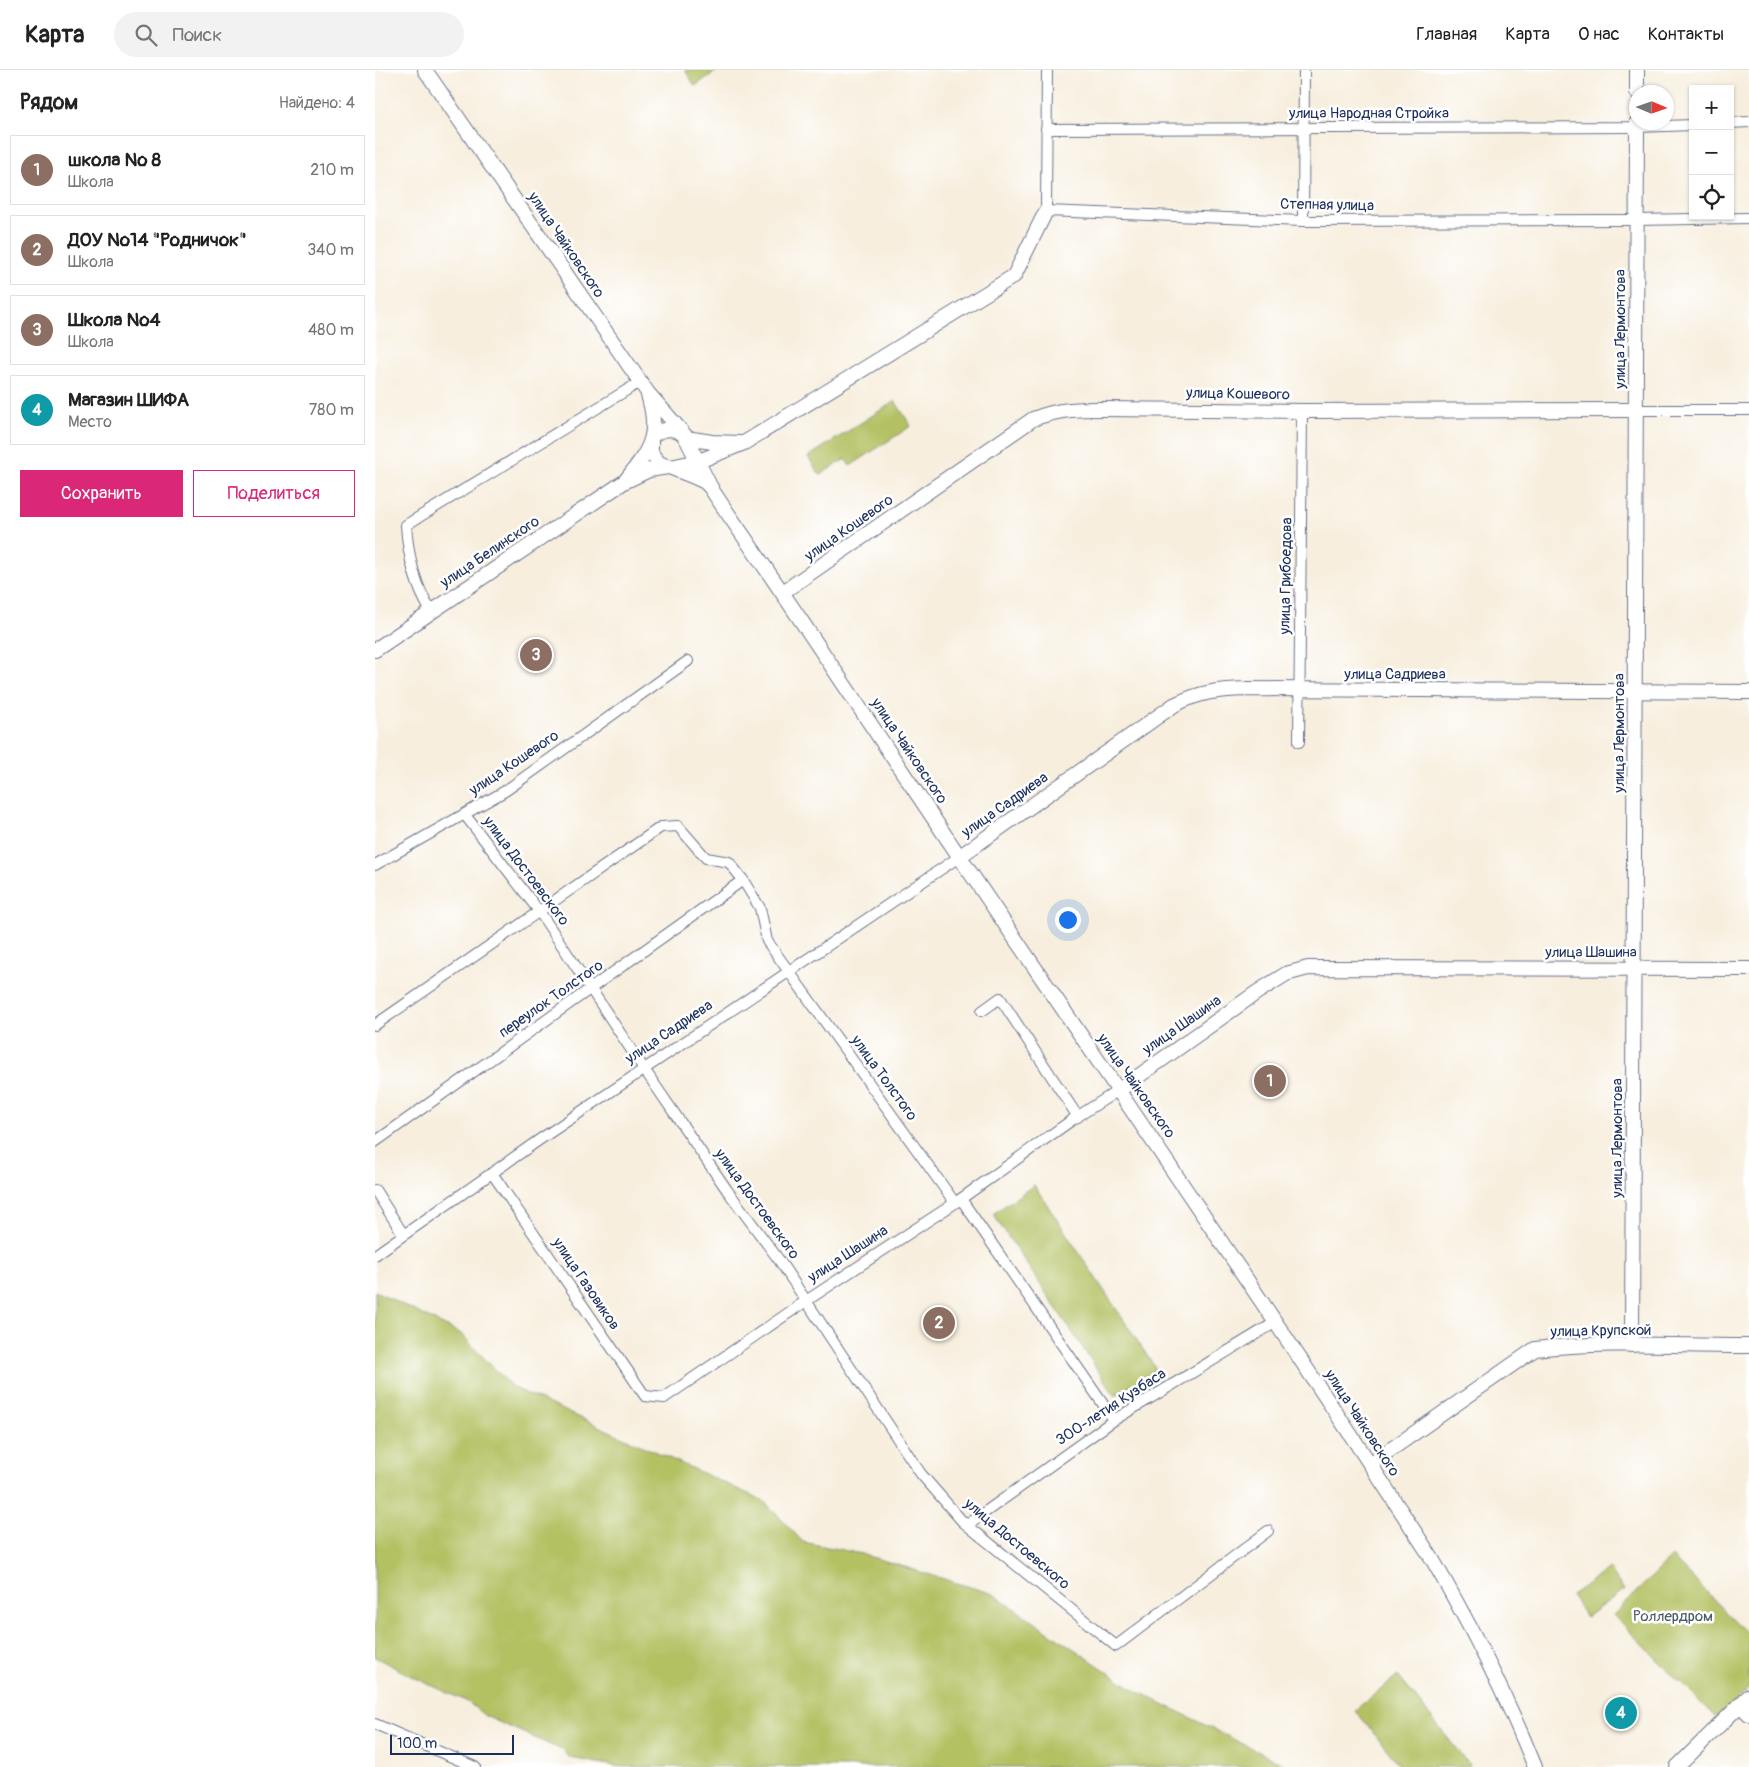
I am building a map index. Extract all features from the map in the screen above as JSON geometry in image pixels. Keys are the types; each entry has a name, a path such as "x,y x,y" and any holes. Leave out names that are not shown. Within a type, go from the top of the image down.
{"street":[{"name":"улица Чайковского","path":"425,70 644,387 685,436 712,490 783,592 959,856 1276,1322 1431,1557 1456,1600 1516,1721 1535,1767"},
{"path":"624,482 649,470 699,461 744,443 1014,276 1045,211 1047,70"},
{"path":"1303,221 1304,70"},
{"path":"1637,70 1637,85"},
{"path":"1734,123 1749,122"},
{"name":"улица Народная Стройка","path":"1046,129 1303,129 1629,125"},
{"name":"улица Народная Стройка","path":"1674,125 1689,125"},
{"name":"улица Лермонтова","path":"1632,1345 1637,130"},
{"name":"Степная улица","path":"1045,211 1303,221 1749,218"},
{"path":"431,611 423,598 407,548 406,525 644,387 654,423 651,453 654,459 659,463 705,482 712,490"},
{"name":"улица Кошевого","path":"783,592 1033,419 1051,412 1071,409 1302,411 1749,410"},
{"name":"улица Грибоедова","path":"1299,742 1302,411"},
{"path":"624,482 640,462 652,439 665,429 671,429 685,436 712,442 744,443"},
{"path":"669,467 681,461 685,456 687,451 685,436"},
{"name":"улица Белинского","path":"375,650 624,482"},
{"name":"улица Кошевого","path":"375,864 505,790 688,661"},
{"name":"улица Садриева","path":"375,1255 643,1069 959,856 1174,705 1193,696 1225,689 1749,692"},
{"name":"улица Достоевского","path":"465,814 539,911 643,1069 727,1190 779,1260 921,1474 967,1525 1116,1646 1268,1531"},
{"name":"улица Толстого","path":"539,911 661,827 679,826 706,858 729,862 743,880 760,908 767,941 958,1201 1113,1420"},
{"name":"переулок Толстого","path":"375,1142 743,880"},
{"path":"375,1025 539,911"},
{"name":"улица Шашина","path":"664,1398 806,1301 958,1201 1078,1116 1119,1090 1256,993 1286,974 1308,968 1749,969"},
{"path":"981,1011 1000,998 1078,1116"},
{"name":"улица Газовиков","path":"492,1173 645,1396 664,1398"},
{"path":"375,1190 403,1234"},
{"name":"300-летия Кузбаса","path":"967,1525 1113,1420 1276,1322"},
{"name":"улица Крупской","path":"1370,1464 1535,1349 1561,1346 1632,1345 1749,1346"},
{"path":"1677,1767 1746,1705"},
{"path":"375,1724 475,1767"}],"green space":[{"path":"685,70 718,70 695,86"},
{"path":"895,401 911,426 850,466 845,459 820,475 808,457"},
{"path":"1034,1185 1156,1369 1115,1396 993,1214"},
{"path":"375,1291 461,1334 512,1387 764,1501 803,1542 862,1554 993,1594 1133,1689 1289,1767 621,1767 570,1758 562,1750 485,1716 468,1702 375,1657"},
{"name":"Роллердром","path":"1672,1557 1749,1635 1749,1688 1718,1720 1613,1615"},
{"path":"1609,1569 1624,1590 1586,1617 1571,1595"},
{"path":"1398,1676 1469,1767 1401,1767 1355,1710"}],"place":[{"name":"Школа №4","path":"536,655"},
{"name":"школа № 8","path":"1270,1081"},
{"name":"ДОУ №14 \"Родничок\"","path":"939,1323"},
{"name":"Магазин ШИФА","path":"1621,1713"}]}
